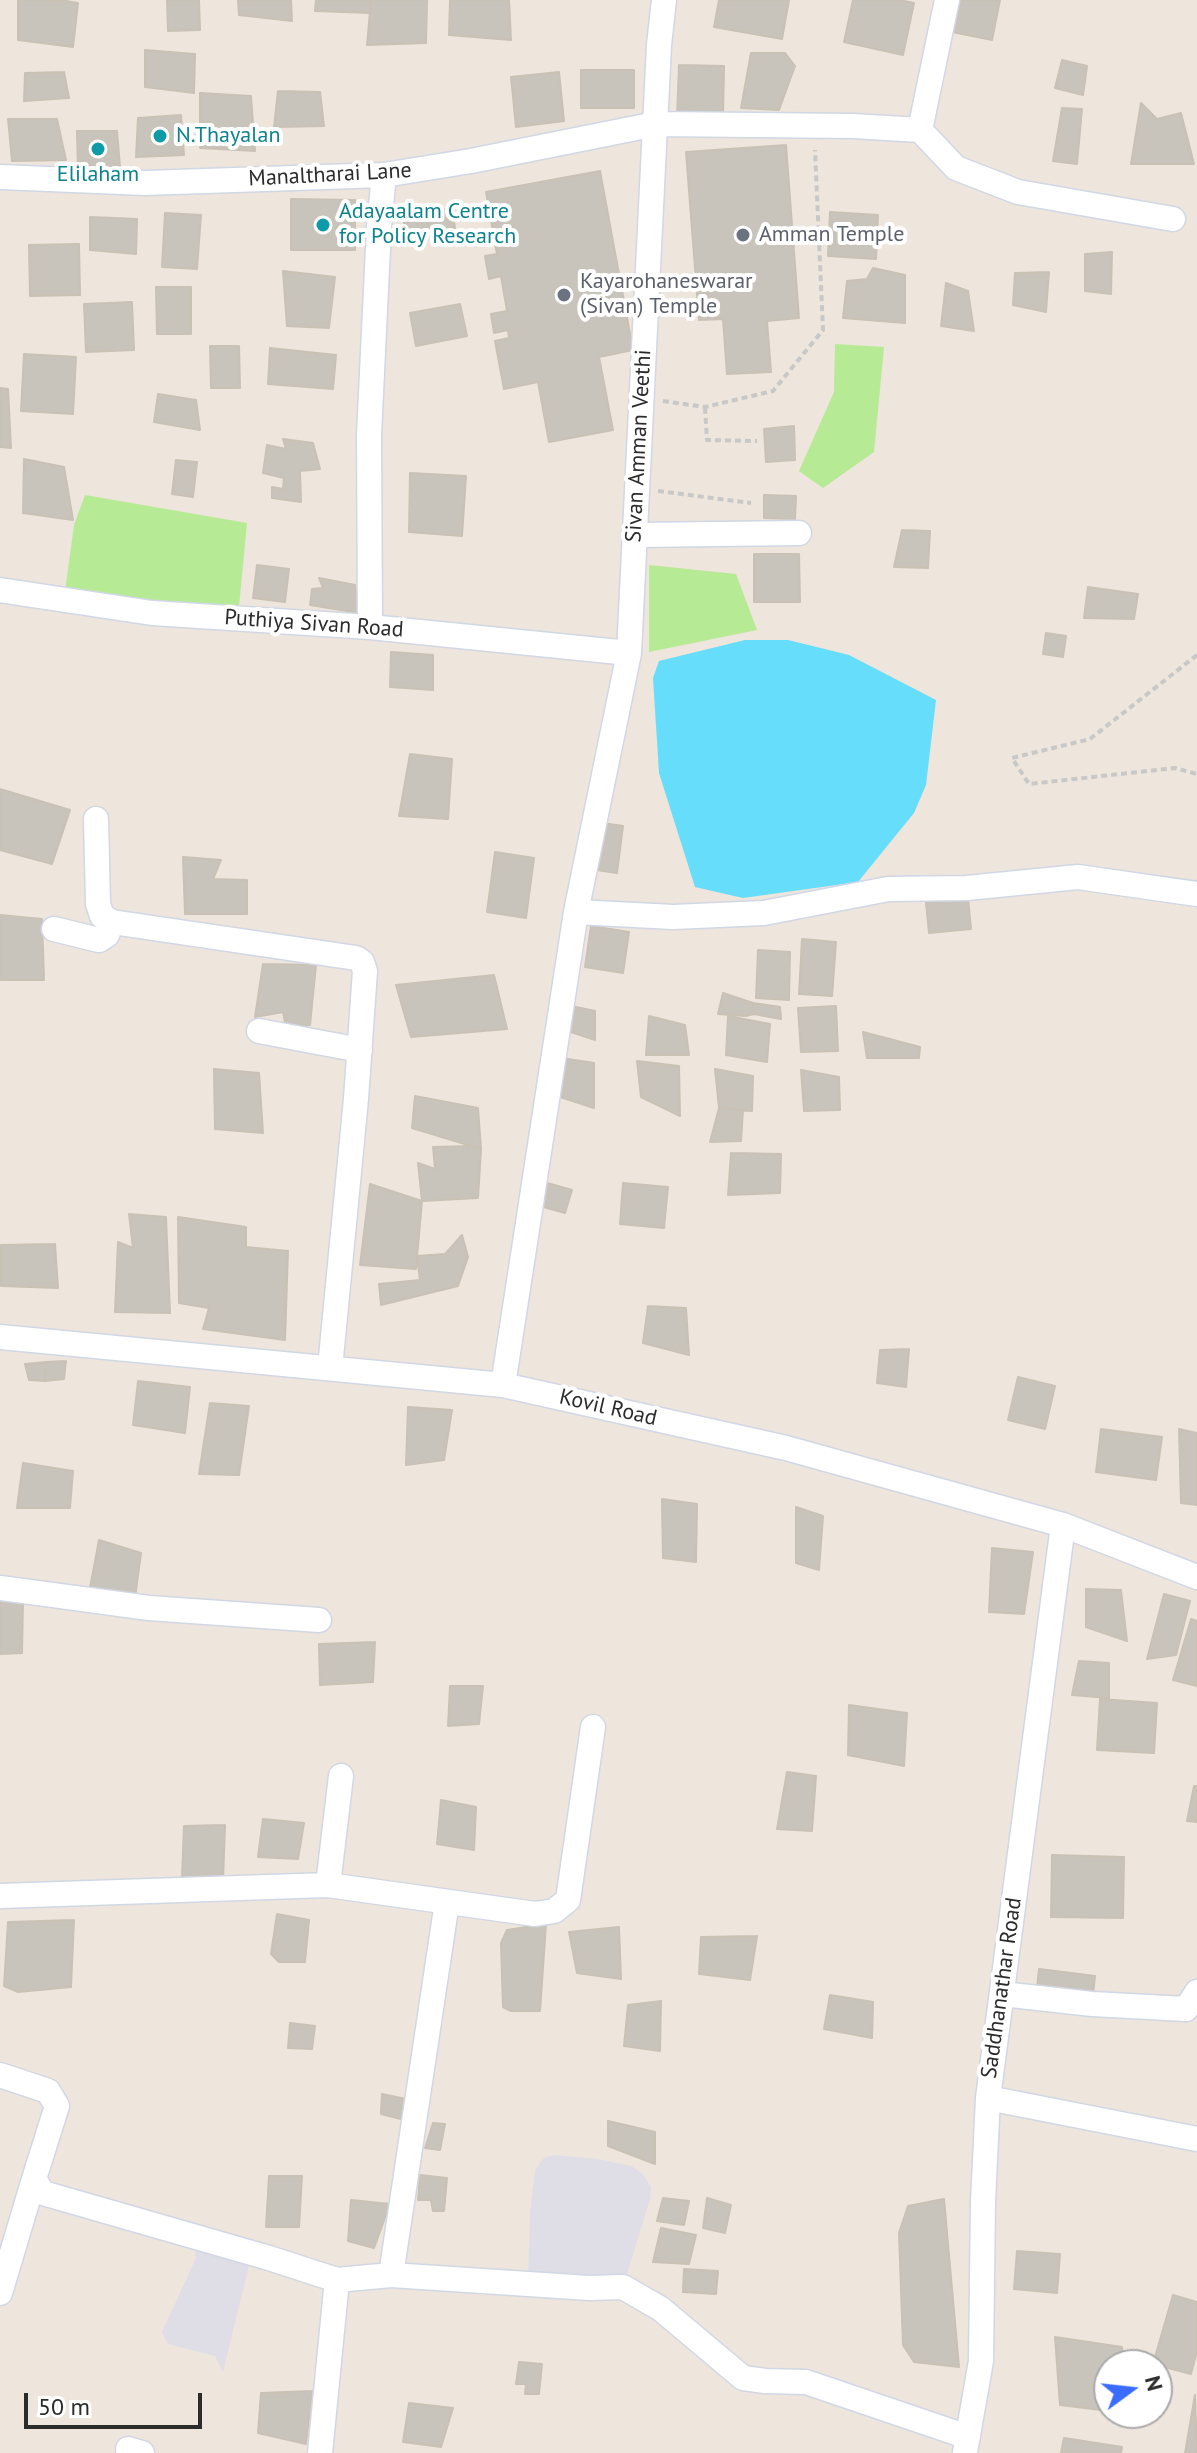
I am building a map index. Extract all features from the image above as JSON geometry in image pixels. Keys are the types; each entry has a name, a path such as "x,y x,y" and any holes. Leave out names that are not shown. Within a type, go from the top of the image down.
{"street":[{"name":"Sivan Amman Veethi","path":"503,1385 576,912 629,653 659,45 664,0"},
{"path":"947,0 920,130 956,168 1018,192 1173,219"},
{"name":"Manaltharai Lane","path":"0,177 145,183 384,175 656,124 920,130"},
{"path":"370,627 369,435 384,175"},
{"path":"635,535 799,533"},
{"name":"Puthiya Sivan Road","path":"0,590 152,613 370,627 629,653"},
{"path":"96,819 98,904 102,916 112,922 356,958 362,962 365,971 360,1050 330,1368"},
{"path":"576,912 673,917 764,913 888,889 967,888 1078,877 1197,894"},
{"path":"54,929 99,940 107,935 112,922"},
{"path":"259,1031 360,1050"},
{"name":"Kovil Road","path":"0,1337 503,1385 786,1448 1063,1525 1197,1578"},
{"name":"Saddhanathar Road","path":"966,2445 981,2361 988,2098 1063,1525"},
{"path":"0,1588 149,1608 319,1620"},
{"path":"0,1896 328,1885 535,1914 554,1911 568,1900 593,1727"},
{"path":"328,1885 341,1776"},
{"path":"391,2275 447,1902"},
{"path":"1002,1994 1092,2004 1186,2009 1197,1992"},
{"path":"0,2075 48,2091 57,2106 0,2293"},
{"path":"988,2098 1197,2139"},
{"path":"34,2179 43,2193 337,2280 391,2275 589,2288 623,2287 661,2309 743,2378 806,2382 966,2445"},
{"path":"320,2453 337,2280"}],"path":[{"path":"641,398 705,407 773,391 823,330 814,126"},
{"path":"705,407 707,440 757,441"},
{"path":"637,489 751,503"},
{"path":"1197,655 1090,739 1012,758 1029,784 1175,768 1197,774"}],"shaded area":[{"path":"554,2155 631,2166 643,2174 651,2187 623,2287 528,2284 535,2170 544,2158"},
{"path":"193,2235 252,2253 223,2372 215,2356 168,2344 162,2332 196,2258"}],"green space":[{"path":"835,344 884,347 874,452 823,488 799,471 834,392"},
{"path":"85,495 247,523 238,617 64,599 74,525"},
{"path":"649,565 736,574 757,630 649,652"}],"water":[{"path":"745,640 788,640 849,655 936,700 926,785 914,813 858,882 743,898 695,887 659,773 653,678 659,661"}],"building":[{"path":"18,0 78,3 73,47 18,40"},
{"path":"167,0 199,0 200,30 168,31"},
{"path":"238,0 291,0 292,21 239,15"},
{"path":"316,0 370,0 370,13 315,11"},
{"path":"371,0 427,0 426,43 367,45"},
{"path":"450,0 509,0 511,40 449,35"},
{"path":"719,0 789,0 782,39 714,27"},
{"path":"853,0 914,3 903,55 844,42"},
{"path":"958,0 1000,0 992,40 952,32"},
{"path":"145,50 195,54 194,93 145,87"},
{"path":"751,53 785,53 795,66 779,110 741,108"},
{"path":"1062,60 1087,66 1083,95 1055,88"},
{"path":"679,65 724,66 723,119 677,117"},
{"path":"581,70 634,70 634,108 581,108"},
{"path":"64,72 69,98 24,101 25,73"},
{"path":"559,72 564,121 516,127 511,77"},
{"path":"278,91 320,92 324,126 274,127"},
{"path":"200,93 251,96 255,151 200,148"},
{"path":"1141,103 1157,119 1181,113 1194,164 1131,164"},
{"path":"1062,108 1082,109 1077,164 1053,161"},
{"name":"N.Thayalan","path":"181,115 184,155 136,157 138,118"},
{"path":"8,119 57,119 66,160 12,161"},
{"name":"Elilaham","path":"77,131 117,131 120,167 78,170"},
{"name":"Amman Temple","path":"786,145 799,318 767,321 771,372 727,374 723,319 699,320 686,152"},
{"name":"Kayarohaneswarar (Sivan) Temple","path":"600,171 633,350 599,357 613,430 549,442 538,382 504,389 495,341 509,338 508,330 494,333 491,314 507,311 501,276 489,279 485,256 497,254 486,192"},
{"name":"Adayaalam Centre for Policy Research","path":"291,199 355,200 355,250 291,250"},
{"path":"452,208 455,228 406,237 403,216"},
{"path":"830,212 878,215 876,259 828,256"},
{"path":"165,213 201,215 197,269 162,267"},
{"path":"90,217 137,219 136,254 90,250"},
{"path":"79,244 80,295 30,296 29,245"},
{"path":"1112,252 1111,294 1085,291 1085,254"},
{"path":"873,268 905,275 905,323 843,318 847,281 867,279"},
{"path":"283,271 335,277 329,328 287,326"},
{"path":"1049,272 1046,312 1013,305 1015,273"},
{"path":"946,283 968,291 974,331 941,326"},
{"path":"156,287 191,287 191,334 157,334"},
{"path":"132,302 134,350 86,352 84,304"},
{"path":"460,304 467,336 416,346 410,313"},
{"path":"210,346 239,346 240,388 211,388"},
{"path":"270,348 336,355 333,389 268,384"},
{"path":"24,354 76,357 73,414 21,411"},
{"path":"0,388 8,389 11,448 0,447"},
{"path":"158,394 196,400 200,430 154,422"},
{"path":"794,426 795,460 766,462 764,429"},
{"path":"283,439 313,443 320,469 300,471 301,502 272,498 272,487 283,489 284,478 263,473 267,445 286,449"},
{"path":"24,459 64,467 73,520 23,513"},
{"path":"176,460 197,462 193,497 172,494"},
{"path":"410,473 466,476 462,536 409,532"},
{"path":"764,495 796,496 795,519 764,518"},
{"path":"902,530 930,531 928,568 894,567"},
{"path":"754,554 799,554 800,602 754,602"},
{"path":"257,565 289,569 285,602 253,598"},
{"path":"319,578 355,585 359,613 310,605 312,589 323,588"},
{"path":"1088,587 1138,594 1134,619 1084,618"},
{"path":"1046,633 1066,636 1063,657 1043,654"},
{"path":"391,652 433,655 433,690 390,687"},
{"path":"410,754 452,759 448,819 399,816"},
{"path":"0,789 70,810 52,864 0,850"},
{"path":"602,823 623,826 617,873 596,870"},
{"path":"495,852 534,858 526,918 487,912"},
{"path":"183,857 221,860 213,879 247,880 247,914 185,914"},
{"path":"967,888 971,929 929,933 925,893"},
{"path":"0,915 42,919 44,980 0,980"},
{"path":"591,926 629,932 623,973 585,967"},
{"path":"802,939 836,942 832,996 799,994"},
{"path":"758,950 790,952 789,1000 756,998"},
{"path":"263,964 316,965 310,1025 286,1027 283,1012 255,1017"},
{"path":"494,975 507,1029 411,1037 396,985"},
{"path":"723,993 753,1003 754,1014 718,1014"},
{"path":"753,1003 780,1007 781,1019 754,1014"},
{"path":"571,1006 595,1011 595,1040 568,1031"},
{"path":"836,1006 838,1051 801,1052 798,1008"},
{"path":"649,1016 685,1025 689,1055 646,1055"},
{"path":"728,1016 770,1024 767,1062 726,1055"},
{"path":"863,1032 920,1047 919,1058 867,1058"},
{"path":"561,1058 594,1063 594,1108 557,1096"},
{"path":"637,1061 679,1066 680,1116 641,1097"},
{"path":"214,1069 259,1073 263,1133 215,1129"},
{"path":"715,1069 753,1076 752,1111 719,1108"},
{"path":"801,1070 839,1077 840,1110 804,1111"},
{"path":"415,1096 478,1108 481,1149 412,1128"},
{"path":"719,1108 743,1110 741,1141 710,1142"},
{"path":"473,1146 481,1149 478,1198 422,1201 418,1163 435,1169 433,1147"},
{"path":"731,1153 781,1154 780,1193 728,1195"},
{"path":"547,1183 572,1190 565,1213 540,1206"},
{"path":"623,1183 668,1187 664,1228 620,1224"},
{"path":"370,1184 422,1201 416,1269 360,1265"},
{"path":"129,1214 166,1217 170,1313 115,1312 118,1242 133,1248"},
{"path":"178,1217 246,1227 246,1247 288,1251 285,1340 203,1329 209,1308 179,1303"},
{"path":"462,1235 468,1257 458,1286 381,1305 379,1284 420,1280 417,1256 445,1254"},
{"path":"55,1244 58,1288 1,1286 1,1245"},
{"path":"648,1306 686,1308 689,1355 643,1343"},
{"path":"909,1349 906,1387 877,1383 880,1350"},
{"path":"66,1361 64,1379 45,1381 46,1362"},
{"path":"46,1362 45,1381 29,1380 25,1364"},
{"path":"1018,1377 1055,1386 1045,1429 1008,1420"},
{"path":"138,1381 190,1387 185,1433 133,1425"},
{"path":"210,1403 249,1406 239,1475 199,1474"},
{"path":"408,1407 452,1410 444,1460 406,1465"},
{"path":"1101,1429 1162,1437 1156,1480 1096,1472"},
{"path":"1179,1429 1197,1433 1197,1505 1181,1503"},
{"path":"23,1463 73,1471 70,1508 17,1508"},
{"path":"662,1499 697,1504 696,1562 663,1558"},
{"path":"796,1507 823,1516 819,1570 796,1563"},
{"path":"99,1540 141,1553 135,1597 90,1588"},
{"path":"992,1548 1033,1552 1024,1614 989,1612"},
{"path":"1086,1589 1121,1590 1127,1641 1086,1627"},
{"path":"1164,1594 1190,1601 1176,1655 1147,1659"},
{"path":"0,1600 23,1601 22,1653 0,1654"},
{"path":"1191,1619 1197,1621 1197,1686 1173,1680"},
{"path":"375,1642 373,1682 320,1685 319,1644"},
{"path":"1079,1661 1109,1663 1109,1698 1072,1695"},
{"path":"450,1686 483,1686 479,1724 448,1726"},
{"path":"1100,1699 1157,1703 1154,1753 1097,1750"},
{"path":"849,1705 907,1713 904,1766 848,1755"},
{"path":"787,1772 816,1776 812,1831 777,1829"},
{"path":"1194,1786 1197,1786 1197,1822 1187,1821"},
{"path":"441,1800 476,1807 474,1850 437,1844"},
{"path":"263,1819 304,1823 298,1859 258,1857"},
{"path":"225,1825 223,1881 182,1878 184,1826"},
{"path":"1052,1855 1124,1857 1123,1918 1051,1917"},
{"path":"277,1914 309,1920 305,1962 279,1962 271,1954"},
{"path":"74,1920 71,1987 18,1992 4,1986 8,1922"},
{"path":"546,1924 540,2011 511,2011 503,2007 501,1943 507,1930"},
{"path":"619,1927 621,1979 577,1973 569,1932"},
{"path":"757,1936 750,1980 699,1974 701,1937"},
{"path":"1039,1969 1095,1976 1092,2004 1036,1997"},
{"path":"830,1995 873,2002 872,2038 824,2029"},
{"path":"661,2001 660,2051 624,2046 628,2005"},
{"path":"290,2023 315,2026 312,2049 288,2048"},
{"path":"382,2094 406,2099 405,2120 381,2114"},
{"path":"608,2121 655,2132 655,2164 608,2146"},
{"path":"433,2123 445,2124 440,2150 425,2148"},
{"path":"420,2175 447,2178 444,2211 433,2211 431,2200 418,2200"},
{"path":"269,2176 302,2176 299,2227 266,2227"},
{"path":"663,2198 689,2201 684,2225 657,2221"},
{"path":"707,2198 731,2205 725,2233 703,2228"},
{"path":"944,2199 959,2367 914,2362 903,2345 899,2233 908,2206"},
{"path":"351,2200 390,2204 374,2248 348,2241"},
{"path":"661,2228 696,2235 689,2264 653,2262"},
{"path":"1017,2251 1060,2254 1057,2293 1014,2289"},
{"path":"684,2269 718,2271 716,2294 683,2292"},
{"path":"1173,2295 1197,2302 1197,2351 1191,2374 1173,2369 1173,2349 1157,2349"},
{"path":"1055,2337 1122,2347 1093,2349 1093,2409 1060,2405"},
{"path":"519,2362 542,2364 539,2394 525,2394 526,2384 516,2384"},
{"path":"312,2391 306,2444 258,2433 261,2393"},
{"path":"1195,2395 1197,2453 1185,2453"},
{"path":"409,2403 453,2408 441,2447 403,2442"},
{"path":"1064,2438 1122,2447 1121,2453 1061,2453"}],"place":[{"name":"N.Thayalan","path":"160,136"},
{"name":"Elilaham","path":"98,149"},
{"name":"Adayaalam Centre for Policy Research","path":"323,225"},
{"name":"Amman Temple","path":"743,235"},
{"name":"Kayarohaneswarar (Sivan) Temple","path":"564,295"}]}
